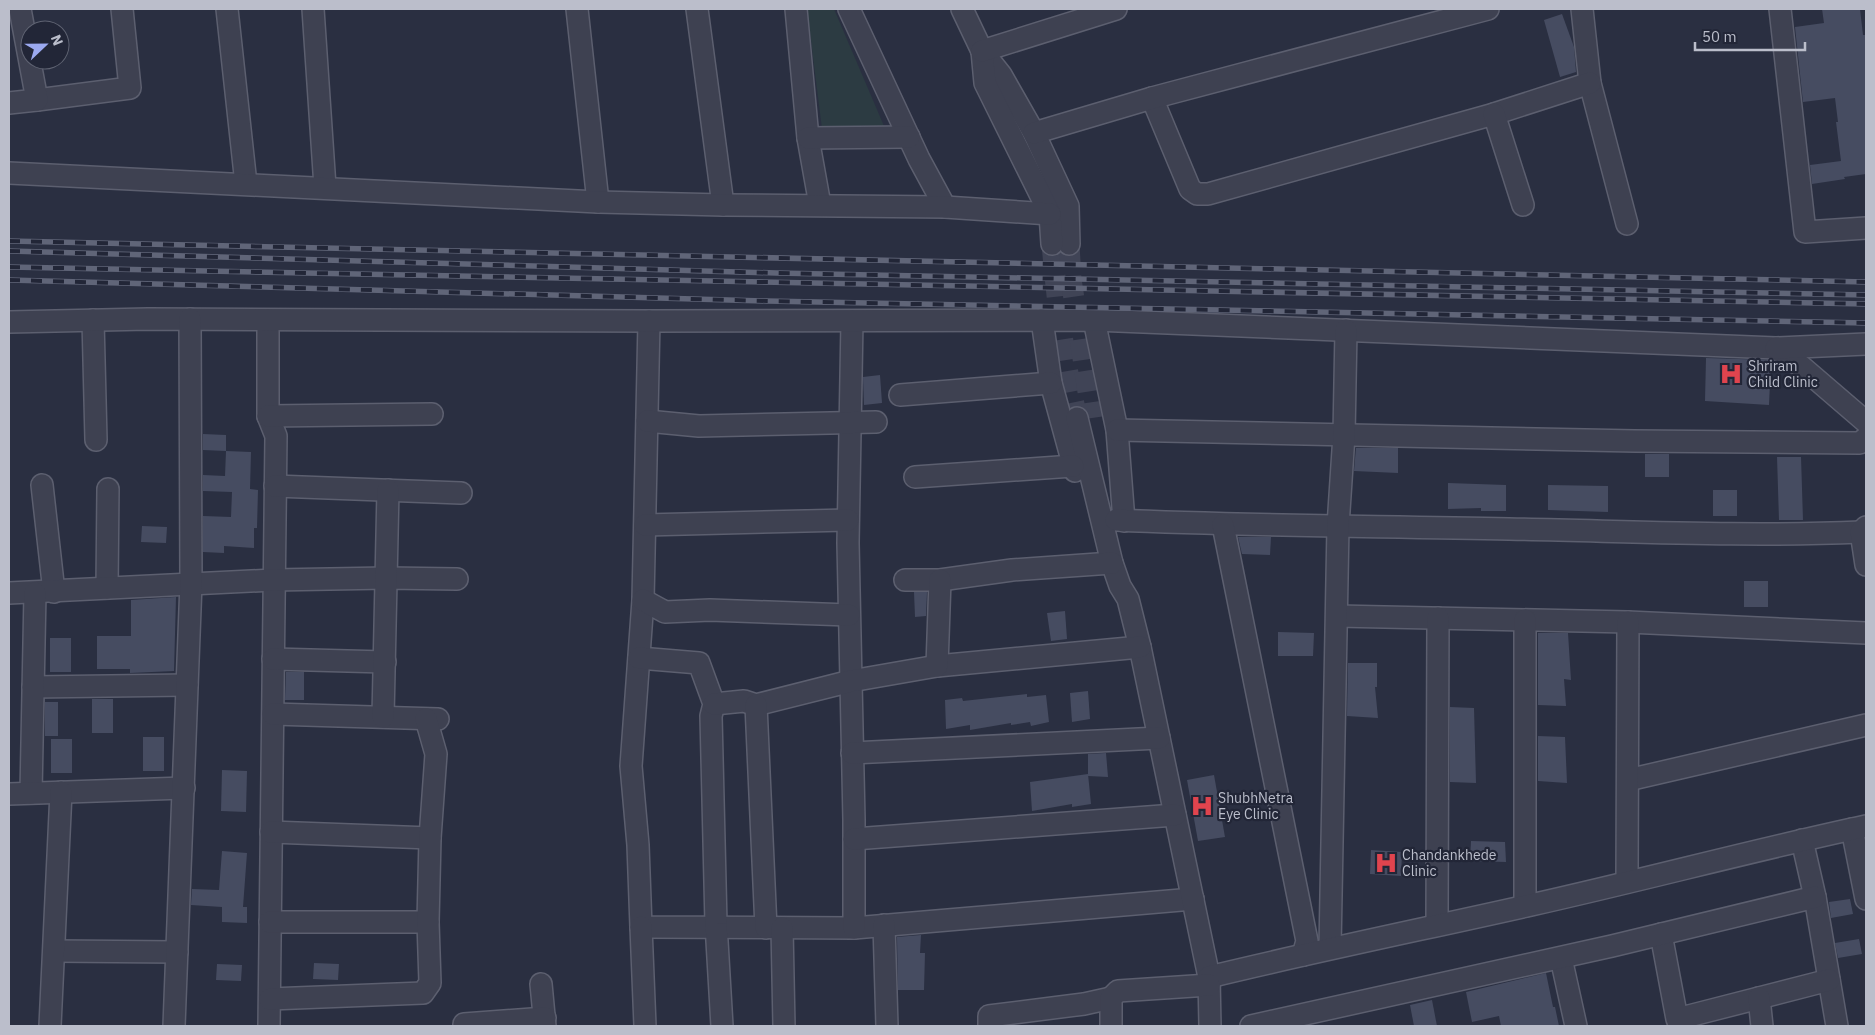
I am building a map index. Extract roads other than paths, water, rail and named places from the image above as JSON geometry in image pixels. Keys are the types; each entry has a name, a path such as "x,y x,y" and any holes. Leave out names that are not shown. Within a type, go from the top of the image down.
{"street":[{"path":"20,9 37,100"},
{"path":"9,103 130,88 122,9"},
{"path":"226,9 246,184"},
{"path":"313,9 324,187"},
{"path":"577,9 598,202"},
{"path":"697,9 723,205"},
{"path":"796,9 808,138 820,205"},
{"path":"849,9 919,159 945,207"},
{"path":"962,9 982,51 1001,75 1034,134 1068,206 1061,244 1050,214 985,83 982,51"},
{"path":"1582,9 1590,84 1627,224"},
{"path":"1780,9 1805,232 1866,228"},
{"path":"982,51 1106,10"},
{"path":"1034,134 1152,98 1475,10"},
{"path":"1152,98 1190,189 1197,194 1208,194 1494,114 1590,84"},
{"path":"1494,114 1523,205"},
{"path":"808,138 909,137"},
{"path":"9,173 324,187 598,202 945,207 1050,214"},
{"path":"93,320 96,440"},
{"path":"9,322 93,320 1094,320 1776,348 1866,344"},
{"path":"174,1026 191,583 190,320"},
{"path":"268,320 268,416 276,436 269,1026"},
{"path":"852,320 848,520 854,928"},
{"path":"1042,320 1051,383 1073,466 1105,563 1128,599 1140,647 1209,981 1210,1026"},
{"path":"1094,320 1117,430 1116,529 1105,563"},
{"path":"645,1026 638,844 631,766 643,600 649,321"},
{"path":"1330,948 1338,526 1344,435 1346,330"},
{"path":"1776,348 1802,367 1866,422"},
{"path":"900,395 1051,383"},
{"path":"268,416 432,414"},
{"path":"1084,418 1102,470 1131,582 1128,599"},
{"path":"647,421 699,426 876,422"},
{"path":"1117,430 1635,441 1860,443 1866,438"},
{"path":"915,477 1073,466"},
{"path":"31,793 33,687 45,592 42,485"},
{"path":"275,486 461,493"},
{"path":"107,588 108,489"},
{"path":"383,717 388,490"},
{"path":"645,525 848,520"},
{"path":"1116,529 1223,524 1797,535 1864,529 1866,565"},
{"path":"1223,524 1307,941 1304,954"},
{"path":"905,580 940,580 1012,570 1105,563"},
{"path":"9,593 273,580 457,579"},
{"path":"937,666 940,580"},
{"path":"643,600 665,612 710,610 849,615"},
{"path":"1337,616 1628,622 1866,632"},
{"path":"1436,925 1438,618"},
{"path":"1524,906 1525,620"},
{"path":"1628,622 1628,882"},
{"path":"714,704 744,701 756,705 851,681 937,666 1140,647"},
{"path":"639,658 699,663 714,704 711,716 717,928 722,1026"},
{"path":"273,659 385,662"},
{"path":"33,687 187,685"},
{"path":"756,705 784,1026"},
{"path":"270,999 423,993 430,983 428,922 430,838 436,754 433,719 273,714"},
{"path":"1628,780 1866,725"},
{"path":"852,753 1159,738"},
{"path":"9,794 184,788"},
{"path":"50,1026 61,792"},
{"path":"854,839 1175,816"},
{"path":"989,1026 989,1016 1084,1004 1111,998 1118,991 1209,981 1304,954 1524,906 1859,827 1866,900"},
{"path":"271,832 430,838"},
{"path":"1802,840 1815,897 1837,1026"},
{"path":"1251,1026 1312,1020 1815,897"},
{"path":"640,927 854,928 1193,899"},
{"path":"270,922 428,922"},
{"path":"884,925 887,1026"},
{"path":"1661,934 1677,1023 1759,998 1829,980"},
{"path":"54,951 177,952"},
{"path":"1561,958 1576,1026"},
{"path":"464,1024 545,1022 541,984"},
{"path":"1111,998 1111,1026"},
{"path":"1759,998 1762,1026"}],"tunnel":[{"path":"1052,244 1068,375 1077,418"},
{"path":"1069,244 1071,279 1092,418"}],"railway":[{"path":"9,241 1866,282"},
{"path":"9,251 776,273 1866,295"},
{"path":"9,267 1866,304"},
{"path":"9,280 767,301 1866,323"}],"place":[{"name":"Shriram Child Clinic","path":"1731,374"},
{"name":"ShubhNetra Eye Clinic","path":"1202,806"},
{"name":"Chandankhede Clinic","path":"1386,863"}]}
